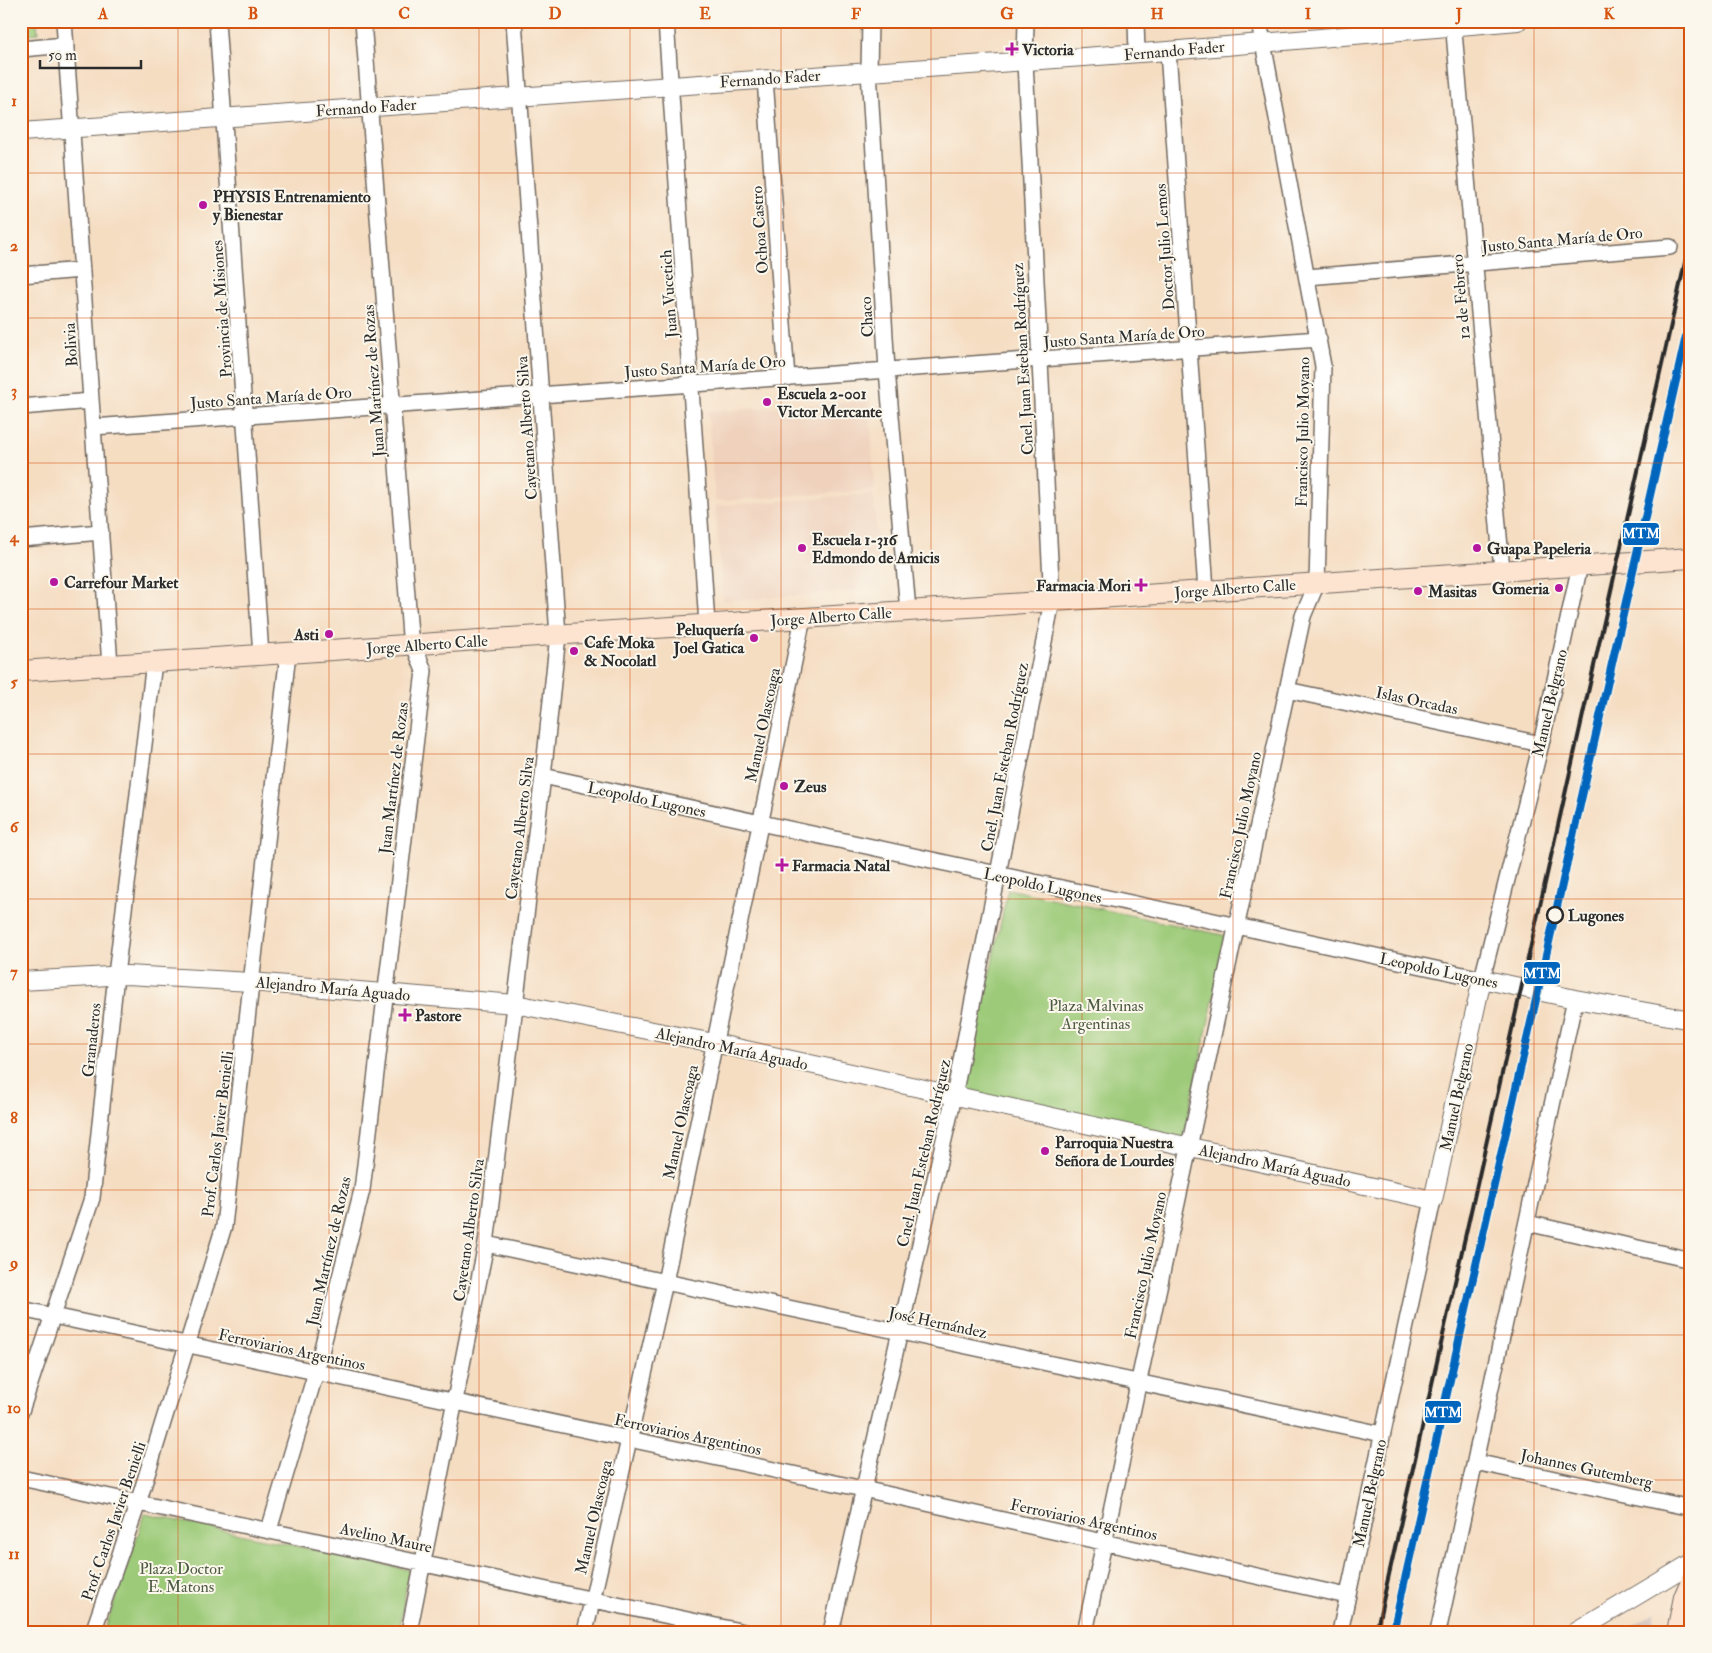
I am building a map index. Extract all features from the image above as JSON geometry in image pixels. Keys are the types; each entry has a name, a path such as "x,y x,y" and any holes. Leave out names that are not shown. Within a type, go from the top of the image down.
{"main road":[{"name":"Jorge Alberto Calle","path":"21,672 1691,558"},
{"path":"1677,1632 1684,1597 1691,1581"}],"street":[{"name":"Bolivia","path":"64,21 110,665"},
{"name":"Provincia de Misiones","path":"217,21 246,416 261,655"},
{"name":"Juan Martínez de Rozas","path":"270,1530 316,1372 362,1190 384,992 424,671 410,635 362,21"},
{"name":"Cayetano Alberto Silva","path":"409,1632 486,1244 543,776 558,635 521,97 514,21"},
{"name":"Juan Vucetich","path":"666,21 707,624"},
{"name":"Chaco","path":"870,21 869,71 887,370 908,611"},
{"name":"Cnel. Juan Esteban Rodríguez","path":"831,1632 954,1096 1052,601 1025,62 1026,21"},
{"path":"1136,21 1137,53"},
{"name":"Francisco Julio Moyano","path":"1085,1632 1303,616 1317,583 1323,366 1259,21"},
{"name":"Fernando Fader","path":"21,132 869,71 1025,62 1262,43 1453,24 1518,21"},
{"name":"12 de Febrero","path":"1453,24 1502,570"},
{"path":"21,49 66,45"},
{"name":"Doctor Julio Lemos","path":"1168,51 1206,590"},
{"name":"Ochoa Castro","path":"765,79 787,378"},
{"name":"Justo Santa María de Oro","path":"1307,277 1670,247"},
{"path":"21,275 82,270"},
{"name":"Justo Santa María de Oro","path":"93,427 1319,339"},
{"path":"21,407 91,401"},
{"path":"21,539 100,532"},
{"name":"Manuel Belgrano","path":"1340,1632 1482,979 1540,744 1580,565"},
{"name":"Manuel Olascoaga","path":"585,1632 665,1282 803,618"},
{"name":"Prof. Carlos Javier Benielli","path":"93,1632 138,1503 189,1345 227,1209 288,653"},
{"name":"Granaderos","path":"21,1411 51,1316 92,1198 116,975 154,662"},
{"name":"Islas Orcadas","path":"1287,690 1540,744"},
{"name":"Leopoldo Lugones","path":"543,776 1575,999 1691,1020"},
{"name":"Alejandro María Aguado","path":"21,981 116,975 251,982 515,1004 714,1043 1433,1200"},
{"path":"1438,1632 1575,999"},
{"path":"1527,1223 1691,1260"},
{"name":"José Hernández","path":"486,1244 1382,1434"},
{"name":"Ferroviarios Argentinos","path":"21,1309 863,1489 1347,1596"},
{"name":"Johannes Gutemberg","path":"1475,1462 1691,1508"},
{"name":"Avelino Maure","path":"21,1478 744,1632"},
{"path":"1576,1632 1691,1563"}],"shaded area":[{"path":"870,400 874,490 715,501 708,412"},
{"path":"873,494 881,589 723,601 715,506"},
{"path":"1656,1612 1651,1632 1621,1632"}],"green space":[{"path":"21,21 37,21 38,33 21,35"},
{"name":"Plaza Malvinas Argentinas","path":"1008,889 1227,936 1183,1140 964,1093"},
{"name":"Plaza Doctor E. Matons","path":"145,1514 409,1570 399,1632 104,1632"}],"railway":[{"path":"1376,1632 1691,236"}],"transit line":[{"name":"MTM","path":"1393,1632 1691,314"}],"place":[{"name":"Victoria","path":"1012,49"},
{"name":"PHYSIS Entrenamiento y Bienestar","path":"203,205"},
{"name":"Escuela 2-001 Victor Mercante","path":"767,402"},
{"name":"Escuela 1-316 Edmondo de Amicis","path":"802,548"},
{"name":"Guapa Papeleria","path":"1477,548"},
{"name":"Carrefour Market","path":"54,582"},
{"name":"Farmacia Mori","path":"1141,585"},
{"name":"Gomeria","path":"1559,588"},
{"name":"Masitas","path":"1418,591"},
{"name":"Asti","path":"329,634"},
{"name":"Peluquería Joel Gatica","path":"754,638"},
{"name":"Cafe Moka & Nocolatl","path":"574,651"},
{"name":"Zeus","path":"784,786"},
{"name":"Farmacia Natal","path":"782,865"},
{"name":"Lugones","path":"1555,915"},
{"name":"Pastore","path":"405,1015"},
{"name":"Parroquia Nuestra Señora de Lourdes","path":"1045,1151"}]}
